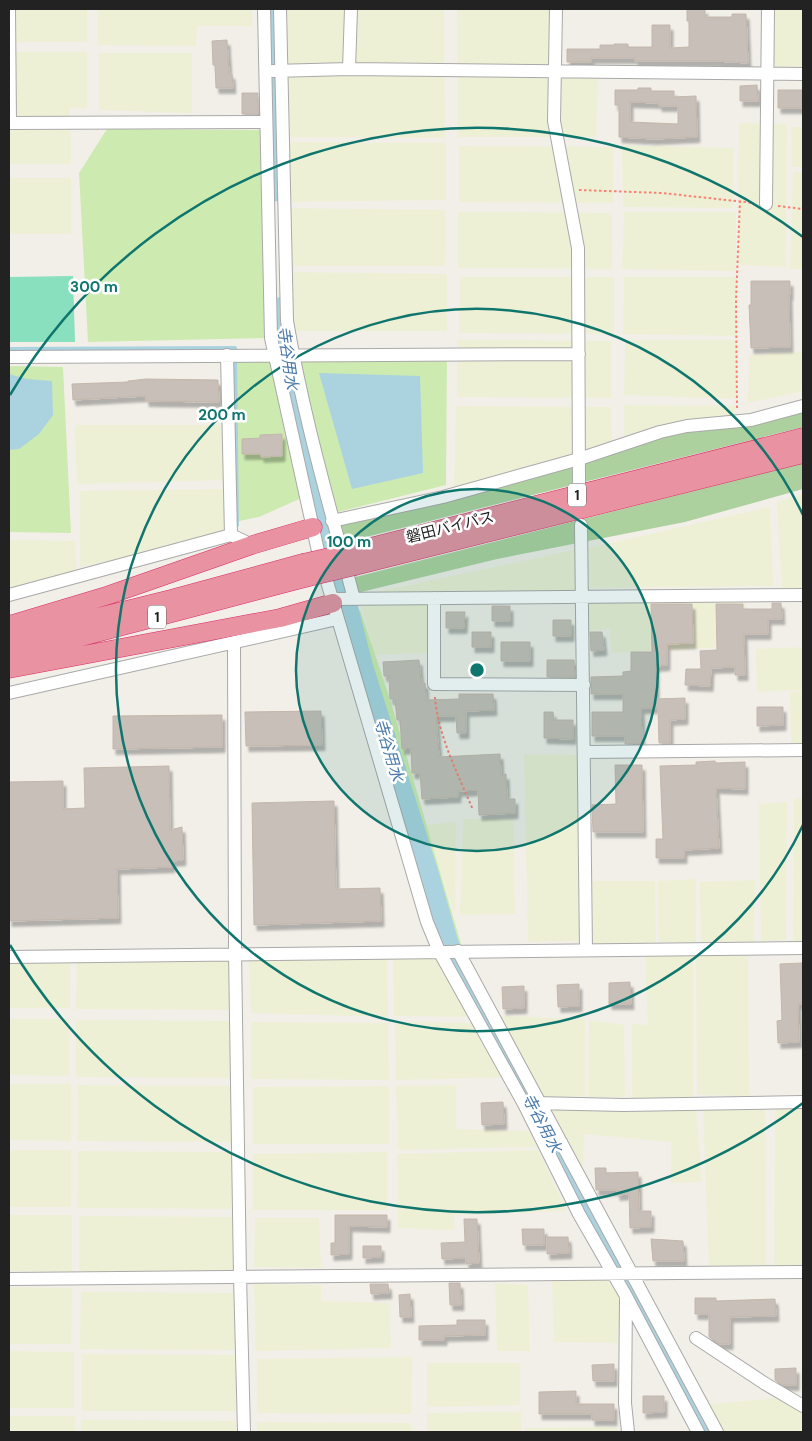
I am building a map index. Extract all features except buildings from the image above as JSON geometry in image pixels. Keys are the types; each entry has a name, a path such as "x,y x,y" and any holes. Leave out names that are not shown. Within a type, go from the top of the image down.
{"highway":[{"name":"磐田バイパス","path":"353,559 803,437"},
{"name":"磐田バイパス","path":"9,639 171,599 353,559 803,454"},
{"path":"9,625 109,595 252,545 313,527"},
{"name":"磐田バイパス","path":"9,656 304,570"},
{"path":"9,669 280,618 341,603"}],"street":[{"path":"9,9 10,123 266,122"},
{"path":"264,9 271,338 285,356 332,522 341,603 427,922 450,951 532,1104 632,1274 717,1432"},
{"path":"280,9 287,321 285,356 318,551 341,603"},
{"path":"349,69 350,9"},
{"path":"556,9 554,121 578,248 580,484"},
{"path":"766,204 768,9"},
{"path":"266,72 349,69 803,74"},
{"path":"9,357 579,354"},
{"path":"231,355 231,535"},
{"path":"332,522 443,497 579,459 660,432 687,426 751,420 803,406"},
{"path":"581,525 586,950"},
{"path":"9,595 231,535 252,545"},
{"path":"9,693 234,642 341,603 434,598 803,595"},
{"path":"434,598 434,684 584,685"},
{"path":"234,642 235,953 244,1432"},
{"path":"585,752 803,750"},
{"path":"9,957 803,948"},
{"path":"450,951 532,1104 579,1214 614,1274 698,1432"},
{"path":"532,1104 623,1105 803,1102"},
{"path":"9,1279 803,1272"},
{"path":"626,1296 625,1403 628,1432"},
{"path":"696,1338 764,1384 803,1406"}],"path":[{"path":"567,190 662,193 740,201 736,300 737,421"},
{"path":"766,204 803,209"},
{"path":"434,684 436,710 444,740 473,810"}],"green space":[{"path":"9,9 87,9 87,42 9,42"},
{"path":"98,9 252,9 252,26 197,26 196,46 98,45"},
{"path":"280,9 444,9 445,138 283,137"},
{"path":"457,9 554,9 553,65 598,72 596,137 458,137"},
{"path":"774,9 803,9 803,72 772,71"},
{"path":"9,52 87,52 87,108 70,108 71,164 9,164"},
{"path":"99,53 192,53 192,113 99,110"},
{"path":"739,123 787,124 786,267 738,265"},
{"path":"791,127 803,127 803,167 792,167"},
{"path":"107,129 266,130 271,338 88,342 79,173"},
{"path":"283,142 446,143 446,200 284,202"},
{"path":"622,145 733,148 733,208 623,207"},
{"path":"459,146 613,147 613,203 459,202"},
{"path":"793,172 803,172 803,269 790,269"},
{"path":"9,178 71,178 71,234 9,234"},
{"path":"284,208 446,210 445,266 286,266"},
{"path":"458,212 612,213 612,269 458,268"},
{"path":"624,212 736,212 736,271 622,269"},
{"path":"286,272 447,274 447,331 290,331"},
{"path":"73,276 75,342 9,342 9,277"},
{"path":"460,277 614,277 614,334 459,333"},
{"path":"624,277 737,277 737,336 623,334"},
{"path":"457,340 611,341 611,398 457,397"},
{"path":"625,340 737,340 737,399 624,395"},
{"path":"803,352 803,391 748,403 749,355"},
{"path":"227,355 268,356 292,432 306,496 259,517 230,523"},
{"path":"447,355 446,485 330,514 299,356"},
{"path":"9,366 63,367 71,533 9,532"},
{"path":"624,405 737,406 732,417 624,440"},
{"path":"456,406 611,407 612,443 454,488"},
{"path":"803,412 803,427 338,544 332,521 660,432"},
{"path":"75,425 229,425 229,480 77,484"},
{"path":"803,463 803,489 685,522 497,559 353,594 348,579"},
{"path":"234,489 231,535 80,567 80,491"},
{"path":"803,494 803,589 782,588 777,502"},
{"path":"770,507 773,586 590,588 588,548"},
{"path":"9,540 75,541 76,571 9,593"},
{"path":"578,549 579,597 363,595"},
{"path":"746,595 745,646 611,653 610,629 583,631 582,602"},
{"path":"359,599 429,604 429,653 375,655"},
{"path":"360,610 390,699 463,951 716,1432 698,1432 439,951 337,619"},
{"path":"803,647 803,690 757,692 756,649"},
{"path":"803,691 803,743 791,743 790,692"},
{"path":"524,754 577,755 579,941 528,942"},
{"path":"794,798 803,798 803,952 793,952"},
{"path":"787,802 786,940 761,941 759,804"},
{"path":"463,819 514,819 515,914 460,915"},
{"path":"456,822 455,916 426,825"},
{"path":"696,879 696,943 659,942 658,881"},
{"path":"755,880 754,943 701,945 700,882"},
{"path":"592,881 655,881 656,943 593,945"},
{"path":"9,951 70,952 70,1008 9,1008"},
{"path":"439,951 476,1017 394,1016 393,952"},
{"path":"387,952 388,1017 251,1013 249,958"},
{"path":"77,953 231,953 231,1010 76,1009"},
{"path":"693,955 693,1098 632,1099 632,1024 648,1025 645,956"},
{"path":"696,956 748,956 749,1096 697,1095"},
{"path":"501,1016 585,1019 585,1096 543,1098"},
{"path":"9,1019 69,1019 69,1076 9,1075"},
{"path":"76,1020 230,1021 230,1078 76,1077"},
{"path":"589,1020 624,1025 625,1097 588,1097"},
{"path":"251,1022 388,1023 389,1080 251,1079"},
{"path":"395,1022 479,1023 509,1077 396,1080"},
{"path":"9,1084 71,1084 71,1141 9,1140"},
{"path":"78,1085 232,1086 232,1142 77,1141"},
{"path":"456,1085 456,1129 529,1131 537,1147 398,1150 396,1086"},
{"path":"389,1086 389,1144 253,1144 253,1087"},
{"path":"802,1107 803,1267 774,1267 775,1109"},
{"path":"551,1109 696,1110 702,1182 671,1183 671,1142 584,1134 583,1167"},
{"path":"703,1109 765,1109 766,1269 709,1269"},
{"path":"9,1150 71,1150 71,1207 9,1207"},
{"path":"538,1150 567,1211 454,1215 454,1230 398,1228 397,1154"},
{"path":"78,1151 232,1152 231,1209 77,1208"},
{"path":"387,1152 387,1210 253,1210 253,1154"},
{"path":"9,1215 72,1215 72,1272 9,1271"},
{"path":"79,1216 233,1217 233,1273 79,1273"},
{"path":"255,1218 319,1218 321,1268 254,1267"},
{"path":"606,1279 621,1298 617,1343 554,1342 552,1281"},
{"path":"495,1283 528,1285 530,1351 497,1351"},
{"path":"254,1284 321,1285 321,1301 389,1303 391,1348 256,1351"},
{"path":"9,1287 72,1288 71,1344 9,1344"},
{"path":"81,1292 235,1293 235,1350 80,1349"},
{"path":"9,1351 74,1352 74,1408 9,1408"},
{"path":"82,1354 236,1355 236,1411 82,1411"},
{"path":"412,1357 411,1414 257,1413 257,1359"},
{"path":"427,1363 520,1363 520,1405 427,1407"},
{"path":"788,1397 803,1406 803,1432 717,1432 702,1405"},
{"path":"521,1412 521,1432 427,1432 427,1413"},
{"path":"9,1416 75,1416 75,1432 9,1432"},
{"path":"81,1420 236,1421 235,1432 81,1432"},
{"path":"257,1422 411,1423 411,1432 257,1432"},
{"path":"618,1427 618,1432 525,1432 525,1428"}],"water":[{"path":"319,373 420,376 423,473 352,489"},
{"path":"9,374 27,379 52,381 53,415 39,434 19,449 9,450"}],"waterway":[{"name":"寺谷用水","path":"272,9 278,191"},
{"name":"寺谷用水","path":"282,307 283,344 289,378 363,668 429,876 448,943 455,960 707,1432"},
{"path":"9,349 235,348 237,525"}]}
